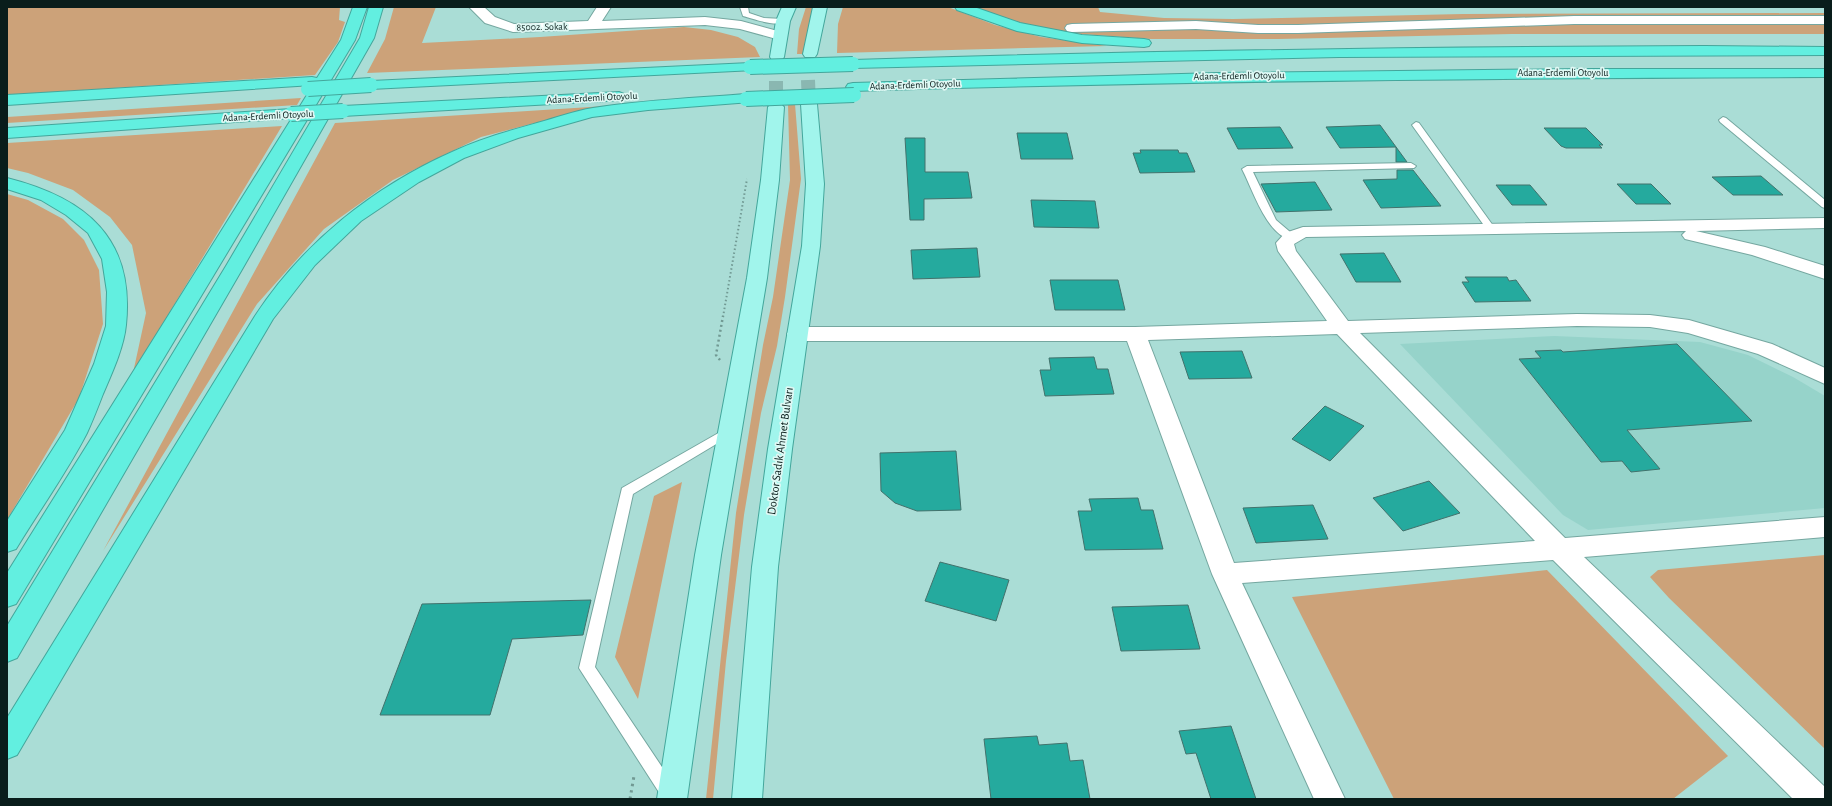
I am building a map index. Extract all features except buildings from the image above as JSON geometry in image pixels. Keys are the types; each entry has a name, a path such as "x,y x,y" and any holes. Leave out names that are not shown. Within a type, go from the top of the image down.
{"highway":[{"path":"7,596 348,40 360,7"},
{"path":"7,650 231,273 367,38 376,7"},
{"path":"962,7 1017,27 1082,39 1155,44 1248,46 1641,43 1825,44"},
{"name":"Adana-Erdemli Otoyolu","path":"7,109 310,85 750,67 1259,54 1496,51 1825,51"},
{"path":"7,745 265,316 308,260 355,217 412,178 458,155 512,135 591,114 648,105 746,95 854,91 1384,81 1726,78 1763,77 1791,73 1825,73"},
{"path":"7,100 310,85"},
{"name":"Adana-Erdemli Otoyolu","path":"7,133 343,111 746,95"},
{"path":"7,183 47,196 72,211 95,230 111,259 117,292 116,326 105,364 76,432 7,542"}],"main road":[{"path":"777,57 783,21 789,7"},
{"path":"810,54 820,7"},
{"name":"Doktor Sadık Ahmet Bulvarı","path":"747,799 765,567 780,449 811,246 815,184 809,104"},
{"path":"672,798 708,555 757,278 770,180 776,107"}],"street":[{"name":"85002. Sokak","path":"476,7 490,20 513,28 692,20 730,23 780,36"},
{"path":"592,25 604,7"},
{"path":"1072,28 1196,25 1258,29 1298,29 1574,20 1825,20"},
{"path":"1815,799 1560,550 1341,326 1287,251 1285,243 1291,237 1303,232 1825,223"},
{"path":"1648,226 1724,241 1802,264 1825,273"},
{"path":"797,334 1135,334 1341,326 1577,320 1650,321 1688,327 1765,349 1825,377"},
{"path":"1135,334 1225,574 1330,799"},
{"path":"1225,574 1560,550 1825,527"}],"lane":[{"path":"730,23 745,11 763,20 783,21"},
{"path":"1723,120 1825,205"},
{"path":"1416,125 1491,229"},
{"path":"1291,237 1277,227 1272,221 1247,169 1411,166"},
{"path":"672,798 587,668 628,491 729,431"}],"path":[{"path":"723,364 716,355 748,178"},
{"path":"630,799 635,771"}],"shaded area":[{"path":"7,7 340,7 339,20 345,22 338,42 315,75 7,95"},
{"path":"394,7 436,7 422,43 540,37 684,27 711,30 738,37 755,47 760,57 367,73 385,39"},
{"path":"806,7 814,7 808,28 807,54 797,54 799,29"},
{"path":"843,7 948,7 995,25 1041,37 1107,46 837,53 838,24"},
{"path":"975,7 1098,7 1100,12 1164,18 1233,19 1463,14 1825,13 1825,34 1512,34 1278,39 1151,39 1068,33 1027,25"},
{"path":"301,98 297,105 7,123 7,117"},
{"path":"788,104 795,104 801,179 777,346 761,413 744,515 726,661 713,799 706,799 736,513 763,345 773,297 790,180"},
{"path":"606,106 481,137 393,180 324,229 257,304 103,551 335,123"},
{"path":"282,126 133,373 146,313 132,245 110,217 73,190 28,173 7,168 7,143"},
{"path":"7,194 28,200 63,219 84,240 99,270 103,324 79,398 7,520"},
{"path":"1554,336 1700,342 1748,355 1793,377 1825,396 1825,508 1588,530 1563,515 1400,344"},
{"path":"682,482 638,699 615,657 654,496"},
{"path":"1825,555 1825,749 1669,598 1650,577 1658,570"},
{"path":"1547,570 1728,756 1673,799 1394,799 1292,597"}],"tunnel":[{"path":"808,80 809,104"},
{"path":"776,81 776,107"}]}
